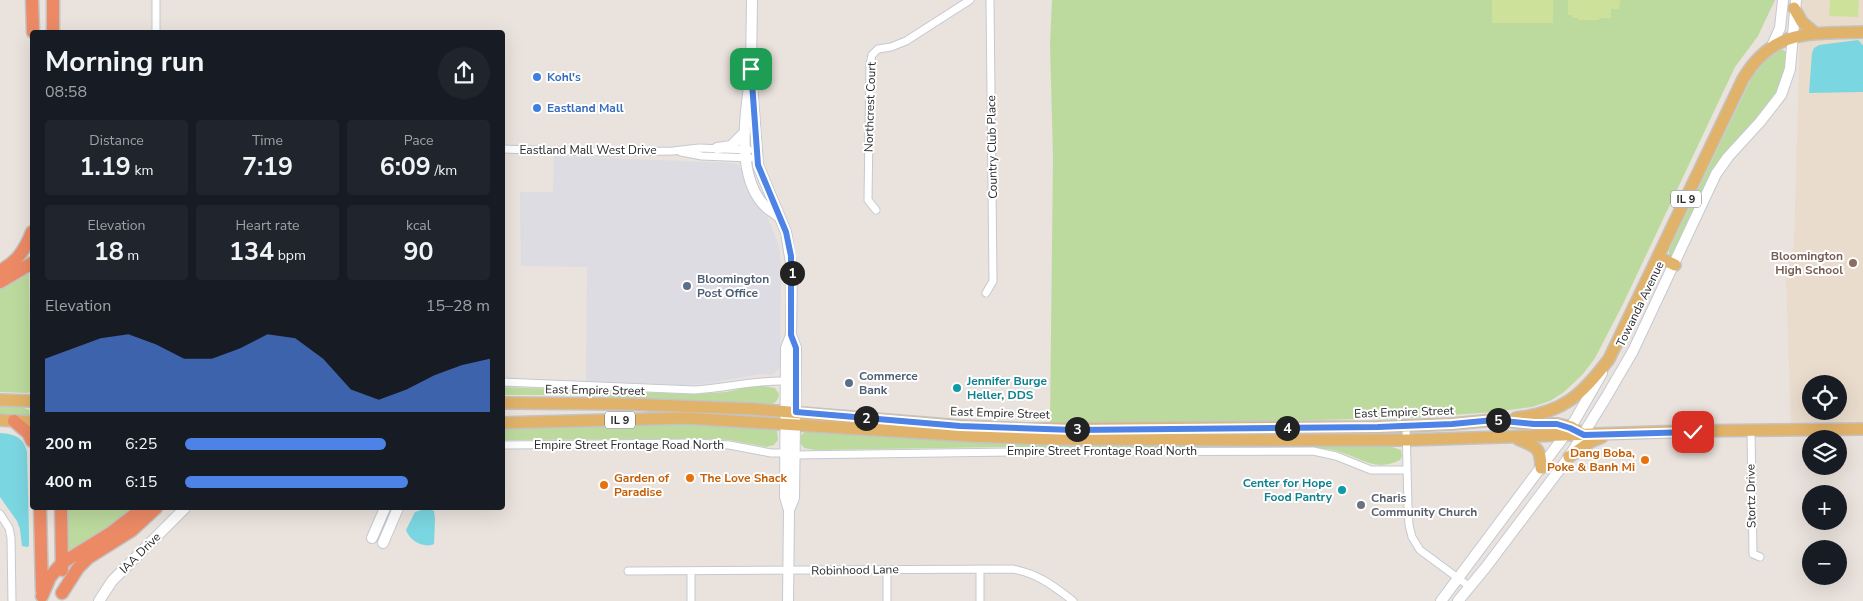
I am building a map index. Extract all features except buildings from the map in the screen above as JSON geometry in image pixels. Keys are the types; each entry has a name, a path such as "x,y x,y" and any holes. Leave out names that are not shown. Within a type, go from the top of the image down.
{"highway":[{"path":"32,0 33,30"},
{"path":"52,0 53,30"},
{"path":"0,271 10,265 22,253 30,236"},
{"path":"0,282 30,264"},
{"path":"14,421 28,432 30,436"},
{"path":"40,510 42,598"},
{"path":"61,510 62,597"},
{"path":"42,598 50,577 62,563 112,532 140,510"},
{"path":"62,597 78,568 88,558 131,531 154,510"}],"main road":[{"path":"751,154 745,132 751,69 752,0"},
{"name":"Towanda Avenue","path":"1441,601 1568,431 1609,359 1743,79 1751,64 1772,46 1780,28 1783,0"},
{"path":"1795,4 1802,22 1815,33"},
{"name":"Towanda Avenue","path":"1458,601 1584,435 1633,351 1675,265 1716,174 1728,157 1760,122 1781,95 1790,69 1795,4"},
{"name":"IL 9","path":"1772,46 1792,37 1815,33 1863,32"},
{"path":"751,69 755,112 749,175 758,198 763,205 778,216 786,232 791,256 791,335 786,348 786,381 791,412"},
{"path":"717,148 731,146 745,132"},
{"path":"1658,257 1675,265"},
{"path":"788,601 789,510 794,498 789,454 796,348 791,335"},
{"name":"IL 9","path":"1494,420 1548,412 1564,405 1576,398 1584,390 1609,359"},
{"path":"0,400 30,401"},
{"name":"East Empire Street","path":"505,403 624,404 791,412 960,426 1028,429 1406,426 1494,420 1557,424 1568,431 1584,435 1863,430"},
{"path":"505,411 546,409 563,403"},
{"name":"East Empire Street","path":"505,423 686,418 971,436 1050,439 1407,440 1514,437 1568,431"},
{"path":"0,420 30,422"},
{"path":"1569,456 1590,442 1609,434"},
{"path":"1514,437 1534,446 1541,455 1541,468"},
{"name":"IAA Drive","path":"99,601 112,581 183,510"},
{"path":"372,538 384,510"},
{"path":"383,543 397,510"}],"street":[{"path":"156,0 156,30"},
{"name":"Northcrest Court","path":"876,210 868,200 870,64 872,55 878,49 906,42 970,0"},
{"name":"Country Club Place","path":"986,292 993,281 990,0"},
{"name":"Eastland Mall West Drive","path":"505,149 602,152 717,148 751,154"},
{"name":"Eastland Mall West Drive","path":"673,151 702,156 751,154"},
{"path":"505,382 695,390 715,389 763,380 786,381"},
{"path":"1406,426 1409,525 1412,537 1420,550 1470,587"},
{"name":"Stortz Drive","path":"1751,431 1753,554 1760,557"},
{"name":"Empire Street Frontage Road North","path":"505,445 696,443 789,454 1313,451 1336,456 1371,470 1408,470"},
{"path":"0,514 9,528 11,538 12,601"},
{"path":"980,569 980,601"},
{"name":"Robinhood Lane","path":"628,572 1012,569 1028,573 1046,581 1073,601"},
{"path":"887,570 887,601"},
{"path":"691,572 691,601"}],"shaded area":[{"path":"1801,0 1863,0 1863,425 1791,425 1786,278 1794,244"},
{"path":"554,156 733,163 739,165 757,204 768,218 779,246 781,265 780,367 777,371 771,375 760,374 705,384 683,385 586,381 587,267 521,266 520,192 553,192"}],"green space":[{"path":"1052,0 1775,0 1758,36 1735,67 1623,304 1595,358 1583,374 1564,392 1550,401 1532,407 1494,412 1409,418 1230,422 1050,422 1053,157 1050,45"},
{"path":"1492,0 1553,0 1553,23 1492,23"},
{"path":"1568,0 1620,0 1619,9 1611,9 1611,18 1578,20 1578,18 1572,18 1572,15 1568,15"},
{"path":"1830,0 1859,0 1858,17 1829,16"},
{"path":"1782,49 1786,52 1786,69 1777,96 1724,157 1675,251 1669,256 1669,250 1752,77 1766,60"},
{"path":"29,271 30,392 28,393 0,392 0,287"},
{"path":"757,385 775,388 779,394 776,402 764,405 629,399 594,395 505,395 505,387 692,394 726,392"},
{"path":"0,404 19,406 29,410 30,415 28,417 0,416"},
{"path":"690,423 771,428 777,431 778,440 774,445 766,447 729,440 710,439 505,440 505,428"},
{"path":"806,431 1386,445 1401,450 1402,456 1400,460 1377,465 1334,450 1316,448 1005,447 815,450 804,448 800,443 801,435"},
{"path":"67,510 132,510 119,521 69,552"}],"water":[{"path":"1858,40 1863,45 1863,92 1809,93 1814,48 1819,45"},
{"path":"0,433 18,437 26,447 29,546 27,547 22,546 17,521 0,497"},
{"path":"421,510 434,511 434,544 417,543 408,534 406,530 415,512"}],"place":[{"name":"Kohl's","path":"537,77"},
{"name":"Eastland Mall","path":"537,108"},
{"name":"Bloomington High School","path":"1853,263"},
{"name":"Bloomington Post Office","path":"687,286"},
{"name":"Commerce Bank","path":"849,383"},
{"name":"Jennifer Burge Heller, DDS","path":"957,388"},
{"name":"Dang Boba, Poke & Banh Mi","path":"1645,460"},
{"name":"The Love Shack","path":"690,478"},
{"name":"Garden of Paradise","path":"604,485"},
{"name":"Center for Hope Food Pantry","path":"1342,490"},
{"name":"Charis Community Church","path":"1361,505"}],"route":[{"path":"751,69 758,165 786,232 791,256 791,335 796,348 796,412 960,426 1028,429 1378,427 1494,420 1557,424 1584,435 1693,432"}]}
